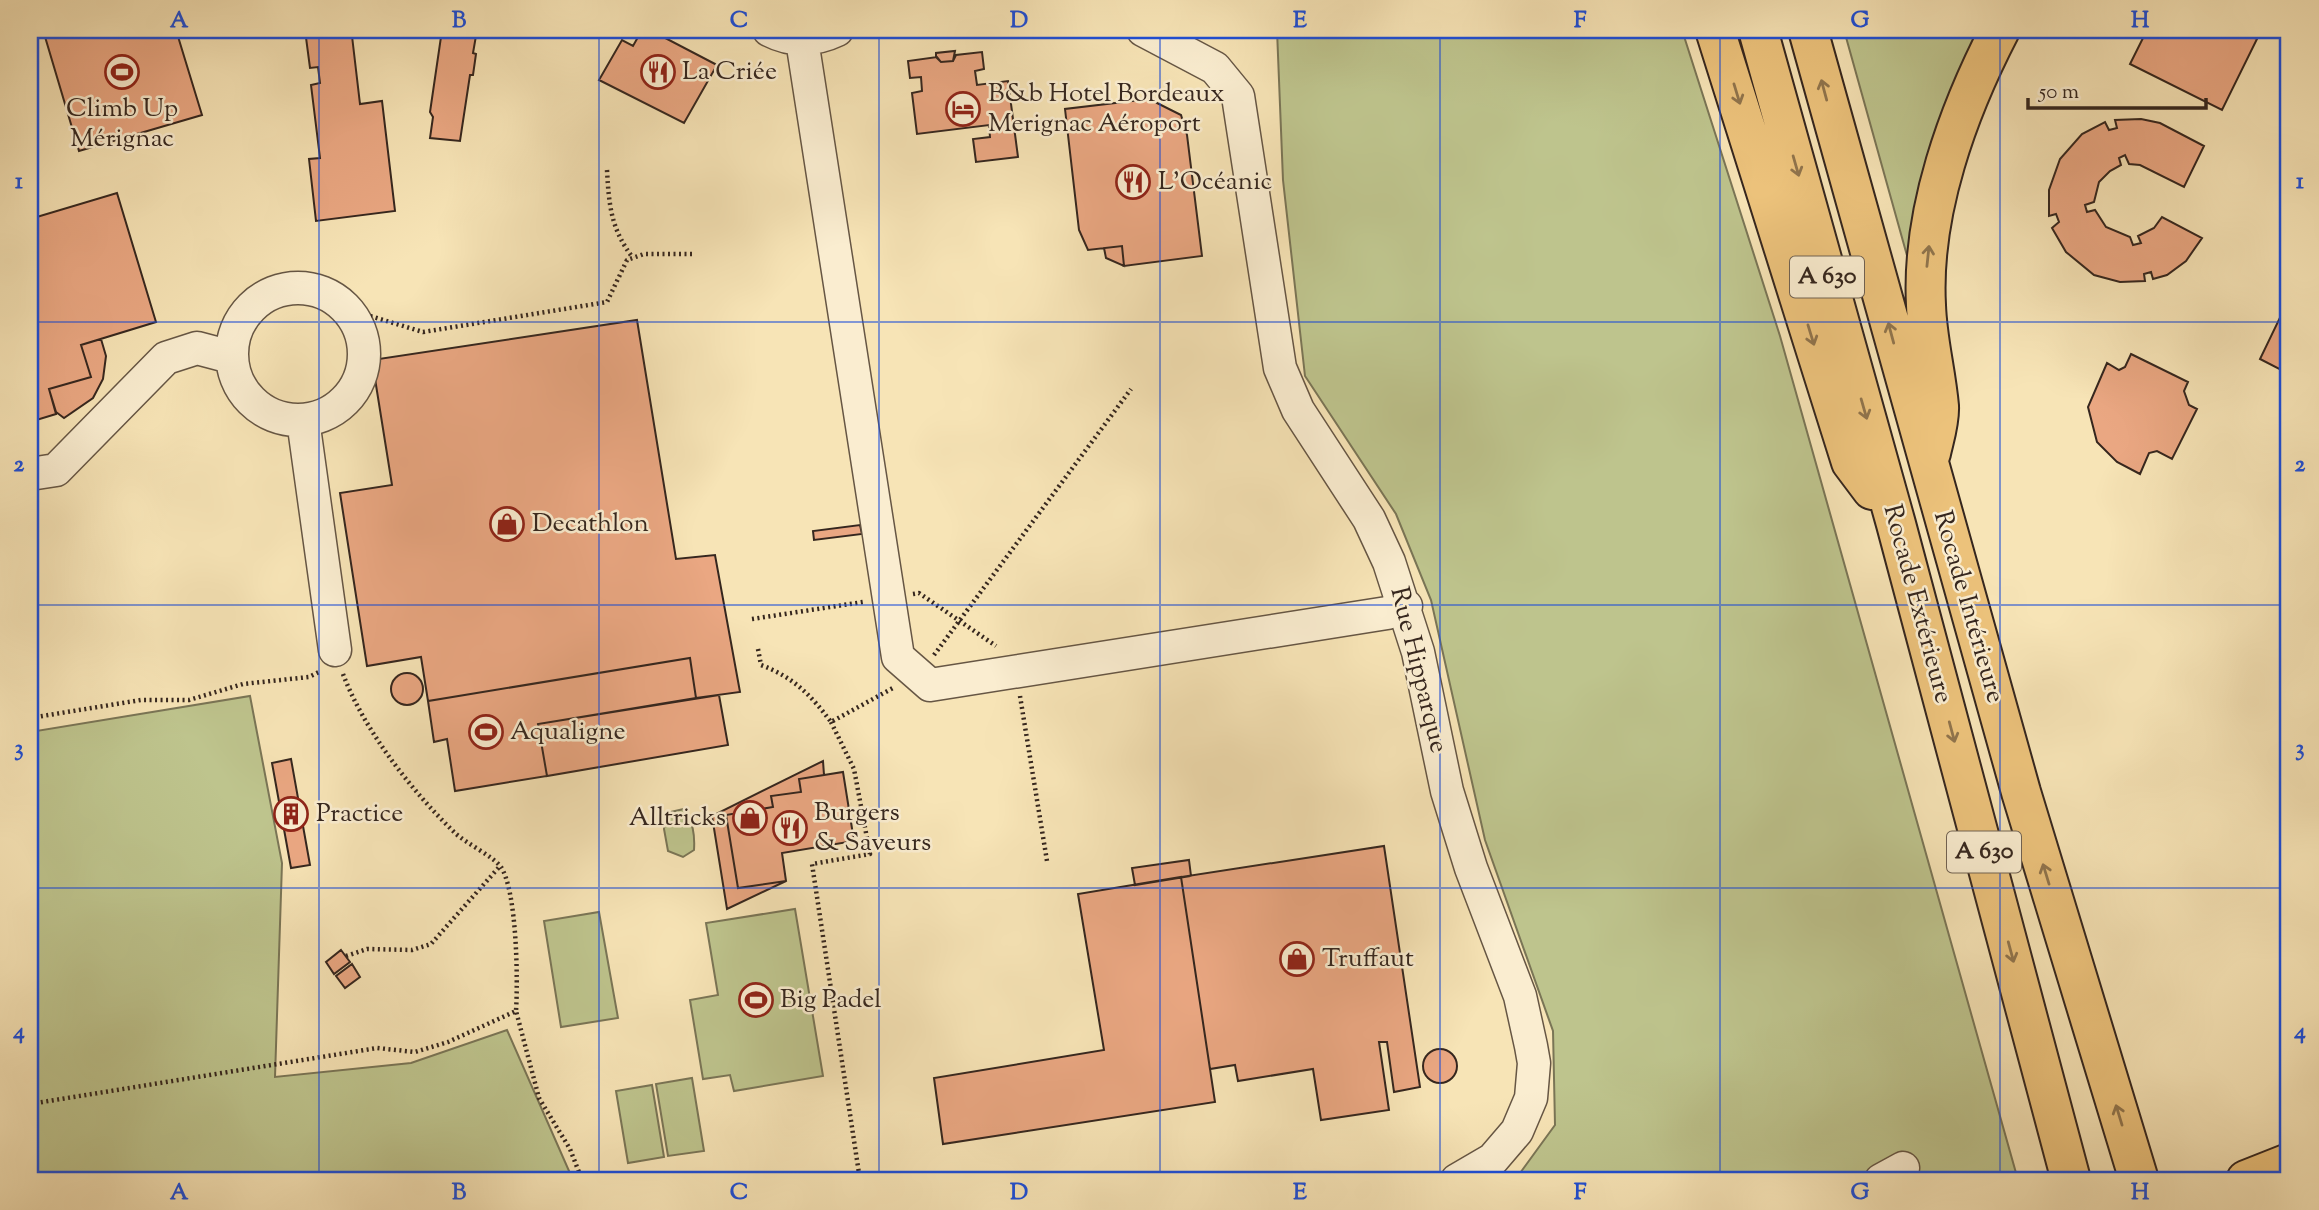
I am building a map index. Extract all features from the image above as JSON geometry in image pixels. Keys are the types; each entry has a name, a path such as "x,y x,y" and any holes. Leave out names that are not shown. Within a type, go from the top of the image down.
{"main road":[{"path":"1715,30 1851,462 1896,524"},
{"name":"Rocade Extérieure","path":"1758,30 1896,524 2071,1180"},
{"name":"Rocade Intérieure","path":"1808,30 2021,792 2139,1180"},
{"path":"1929,469 1939,408 1926,304 1927,254 1954,136 1973,83 2000,30"},
{"path":"2231,1177 2289,1163"}],"street":[{"path":"769,30 780,36 803,40 837,30"},
{"name":"Rue Hipparque","path":"1143,30 1215,68 1238,96 1276,349 1287,390 1369,519 1405,606 1418,652 1447,791 1471,868 1520,996 1534,1063 1531,1098 1517,1131 1493,1159 1457,1180"},
{"path":"803,40 898,657 930,685 1387,612 1405,606"},
{"path":"302,288 323,293 342,305 355,322 363,354 356,385 343,402 324,415 303,420 282,418 262,410 246,396 236,378 232,357 234,335 244,316 260,300 280,291 302,288"},
{"path":"30,474 56,470 166,358 197,348 232,357"},
{"path":"303,420 335,650"}],"path":[{"path":"607,170 609,203 617,236 633,258"},
{"path":"355,322 370,316 423,332 607,302 627,260 644,254 693,254"},
{"path":"831,722 891,686 903,698 1131,389"},
{"path":"758,649 761,665 783,673 803,689 831,722 854,769 870,854 811,864 859,1180"},
{"path":"30,718 141,700 188,700 243,684 309,677 323,670 335,650"},
{"path":"335,650 352,697 405,778 457,835 500,866 508,889 514,934 518,979 516,1011 540,1098 570,1149 582,1180"},
{"path":"346,956 367,949 412,950 431,944 500,866"},
{"path":"30,1104 377,1048 415,1052 448,1042 516,1011"},
{"path":"2199,1180 2231,1177"}],"green space":[{"path":"1277,30 1682,30 1780,336 2018,1180 1515,1180 1555,1125 1553,1031 1485,840 1431,600 1396,514 1305,376 1283,180"},
{"path":"1844,30 1987,30 1913,277"},
{"path":"250,696 282,863 275,1077 411,1063 507,1030 573,1180 30,1180 30,732"},
{"path":"684,809 694,834 694,850 683,857 668,851 664,829 666,813"},
{"path":"795,909 823,1076 734,1091 730,1075 703,1079 690,1000 718,995 706,923"},
{"path":"599,912 618,1018 561,1027 544,921"},
{"path":"692,1078 704,1151 668,1156 656,1084"},
{"path":"652,1085 664,1157 628,1163 616,1091"}],"building":[{"name":"Climb Up Mérignac","path":"43,30 176,30 202,115 79,151"},
{"path":"305,30 374,30 374,34 352,36 360,104 382,101 395,211 316,221 309,159 320,158 311,85 320,83 318,67 310,68"},
{"path":"442,30 477,30 473,75 470,75 460,141 430,138 433,117 430,112"},
{"name":"La Criée","path":"642,30 650,30 717,65 684,123 599,80 622,40 633,46"},
{"path":"2147,30 2238,30 2257,39 2222,110 2130,64"},
{"path":"955,51 953,61 941,62 936,57 936,53"},
{"name":"B&b Hotel Bordeaux Merignac Aéroport","path":"982,52 984,69 975,71 977,85 1008,81 1018,157 976,162 973,139 990,137 989,125 917,134 912,93 922,91 921,77 910,78 908,61 937,57 941,62 953,61 956,55"},
{"name":"L’Océanic","path":"1149,99 1181,115 1187,135 1202,256 1124,266 1122,246 1088,250 1079,230 1065,109"},
{"path":"2141,119 2160,123 2204,146 2184,187 2140,165 2129,164 2125,155 2119,158 2121,165 2099,182 2094,202 2085,205 2087,212 2095,210 2106,227 2130,237 2133,245 2141,243 2138,236 2154,228 2162,217 2202,238 2186,261 2167,275 2153,279 2151,272 2144,274 2145,281 2120,282 2094,275 2066,252 2052,228 2059,222 2056,214 2049,216 2049,190 2060,159 2082,134 2105,122 2109,130 2117,128 2115,120"},
{"path":"117,193 156,322 81,345 91,377 49,389 56,414 30,422 30,219"},
{"path":"1122,246 1124,266 1106,258 1104,248"},
{"path":"2289,299 2289,374 2260,359"},
{"name":"Decathlon","path":"637,320 676,559 715,555 740,692 696,698 690,658 428,701 421,657 367,666 340,493 392,485 372,360"},
{"path":"101,339 106,356 103,379 93,398 64,418 56,412 49,389 91,377 81,345"},
{"path":"2131,354 2188,382 2184,391 2189,405 2197,409 2172,459 2157,451 2149,453 2140,474 2117,462 2097,442 2088,407 2107,363 2119,370 2125,367"},
{"path":"860,525 862,534 814,540 813,531"},
{"name":"Aqualigne","path":"690,658 696,698 538,724 547,776 455,791 447,739 434,742 428,701"},
{"path":"407,673 419,677 423,689 419,701 407,705 395,701 391,689 395,677"},
{"path":"719,695 728,745 547,776 538,724"},
{"name":"Practice","path":"291,759 310,865 291,868 272,763"},
{"path":"823,761 824,775 799,779 801,792 771,796 773,807 726,815 738,888 786,881 727,909 712,816"},
{"name":"Burgers & Saveurs","path":"843,772 854,841 782,853 786,881 738,888 726,815 773,807 771,796 801,792 799,779"},
{"name":"Truffaut","path":"1384,846 1420,1087 1394,1092 1387,1042 1379,1042 1389,1110 1321,1120 1313,1069 1238,1081 1235,1065 1210,1069 1181,877"},
{"path":"1189,860 1191,876 1135,885 1132,868"},
{"path":"1181,877 1215,1102 943,1144 934,1078 1104,1050 1078,894"},
{"path":"341,950 350,962 334,974 326,962"},
{"path":"352,964 360,977 345,988 336,976"},
{"path":"1440,1049 1452,1054 1457,1066 1452,1078 1440,1083 1428,1078 1423,1066 1428,1054"}],"place":[{"name":"Climb Up Mérignac","path":"122,72"},
{"name":"La Criée","path":"658,72"},
{"name":"B&b Hotel Bordeaux Merignac Aéroport","path":"963,109"},
{"name":"L’Océanic","path":"1133,182"},
{"name":"Decathlon","path":"507,524"},
{"name":"Aqualigne","path":"486,732"},
{"name":"Practice","path":"291,814"},
{"name":"Alltricks","path":"750,818"},
{"name":"Burgers & Saveurs","path":"790,828"},
{"name":"Truffaut","path":"1297,959"},
{"name":"Big Padel","path":"756,1000"}]}
